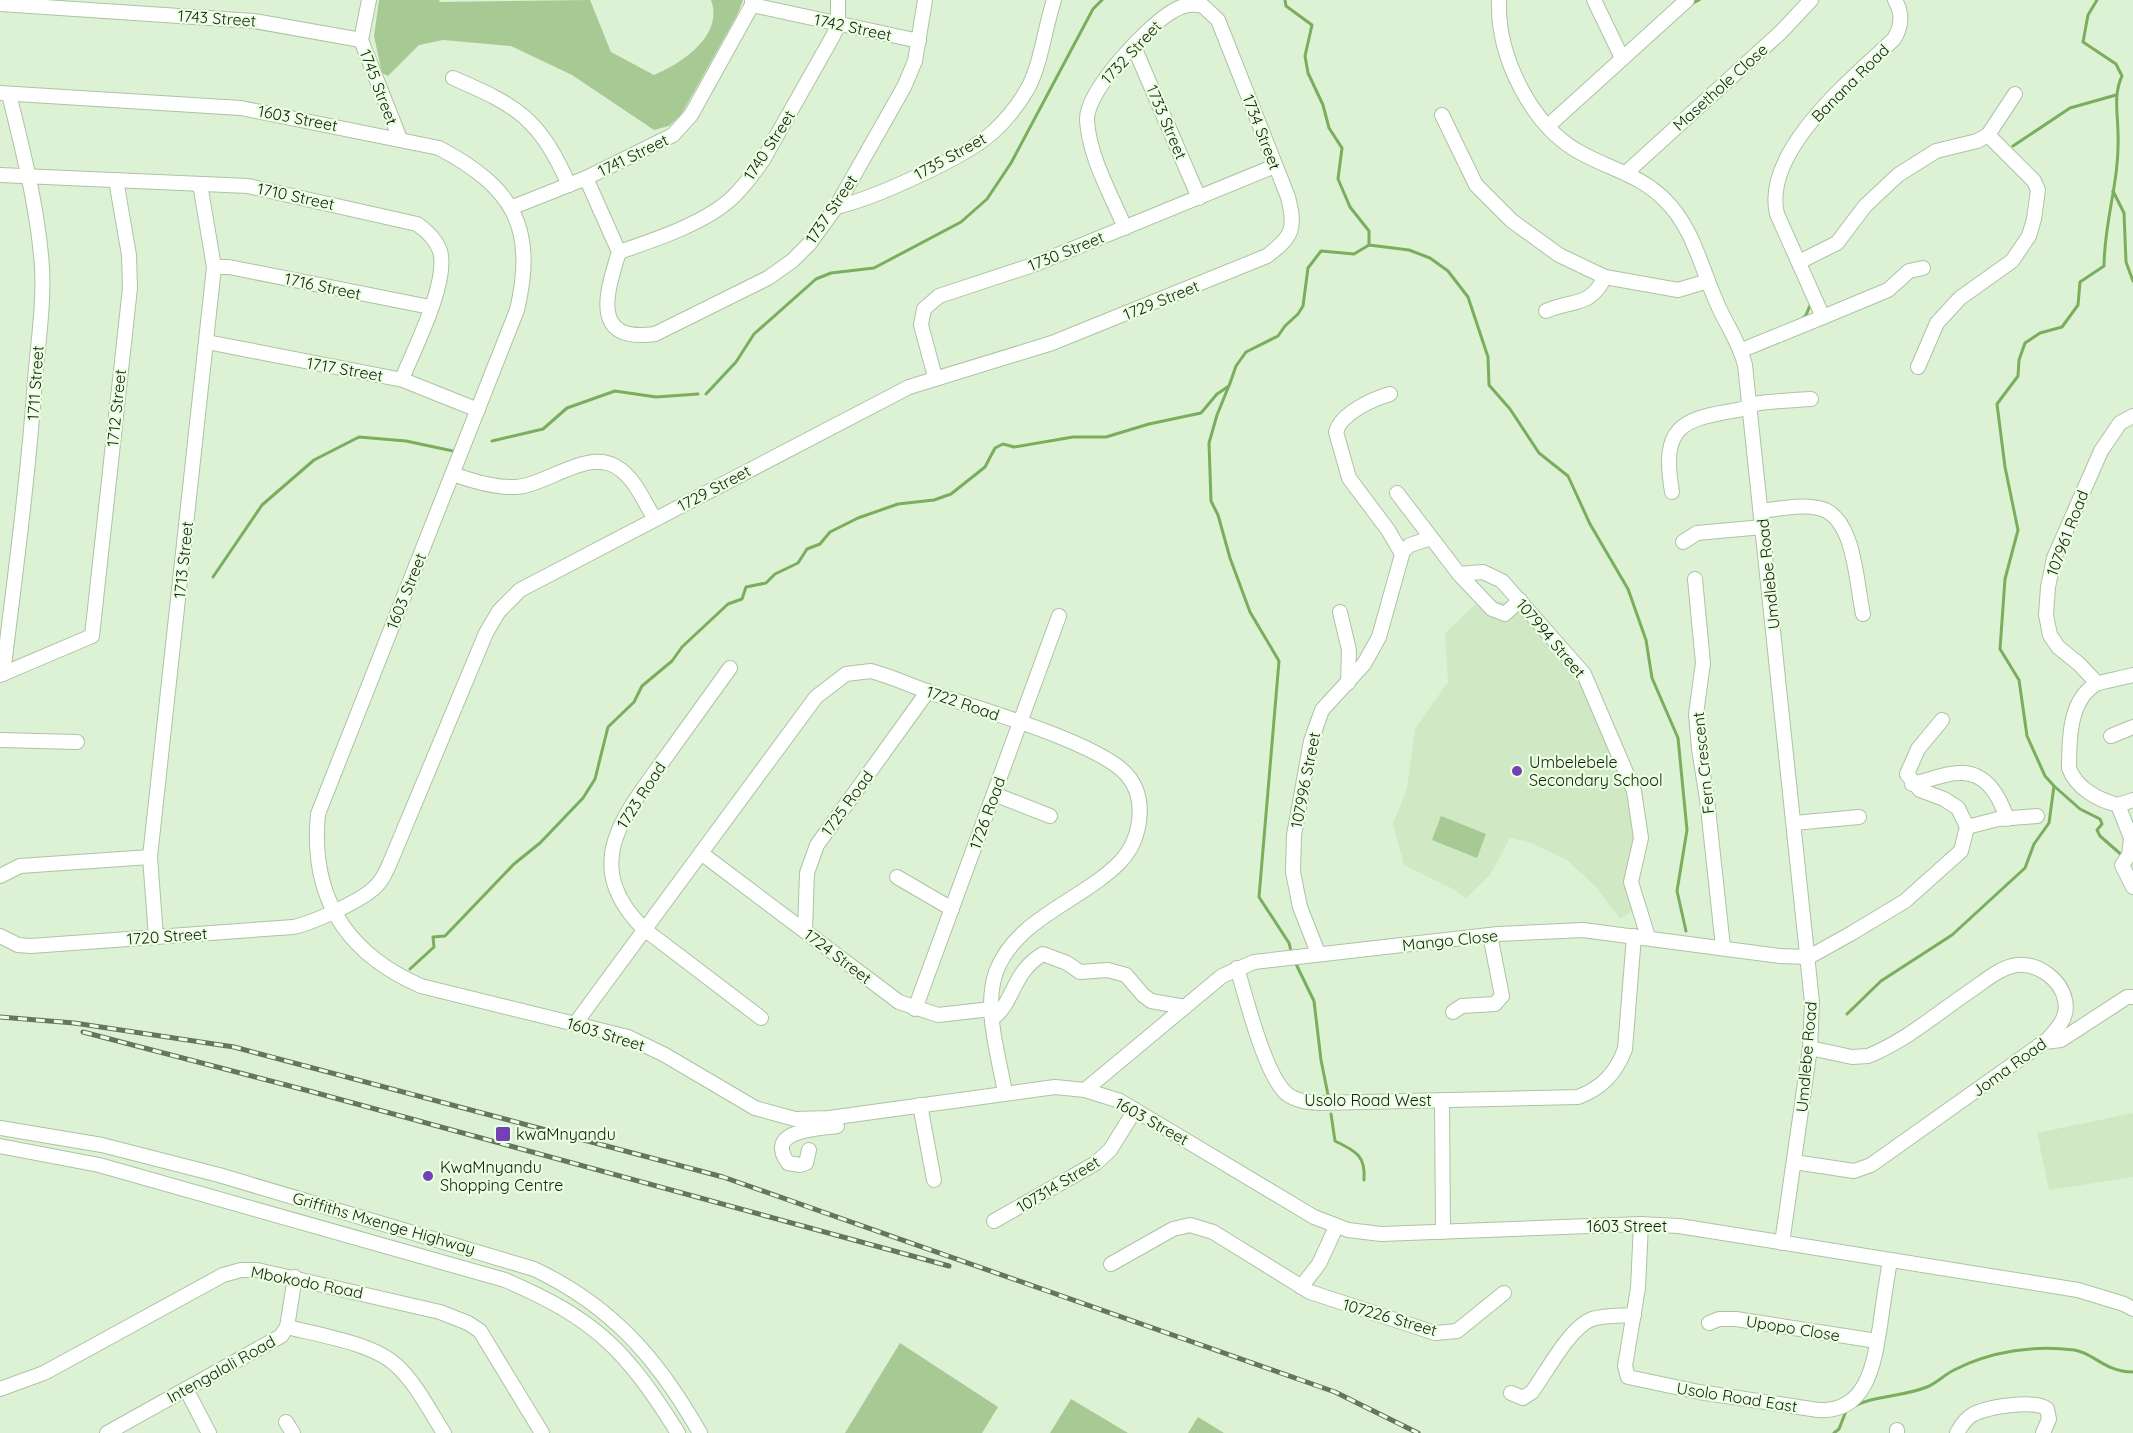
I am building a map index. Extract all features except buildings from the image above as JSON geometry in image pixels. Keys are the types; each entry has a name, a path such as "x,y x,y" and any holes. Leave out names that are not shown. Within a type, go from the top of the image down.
{"street":[{"name":"1745 Street","path":"369,0 361,40 400,139"},
{"name":"1740 Street","path":"619,252 692,222 733,198 763,160 819,64 838,25 838,0"},
{"name":"1737 Street","path":"619,252 607,290 606,311 619,328 642,336 655,334 768,278 792,261 810,243 836,207 904,87 919,41 925,0"},
{"name":"1735 Street","path":"836,207 853,204 910,178 974,147 993,132 1021,100 1029,86 1054,0"},
{"name":"Umdlebe Road","path":"1499,0 1501,36 1526,97 1548,126 1569,146 1582,154 1627,172 1665,199 1682,220 1721,313 1742,350 1751,406 1812,1002 1810,1048 1782,1244"},
{"path":"1594,0 1622,58"},
{"path":"1548,126 1688,0"},
{"name":"Masethole Close","path":"1627,172 1781,32 1811,0"},
{"name":"Banana Road","path":"1823,317 1777,214 1774,203 1778,181 1813,118 1894,39 1901,23 1901,13 1895,0"},
{"name":"1742 Street","path":"752,3 838,25 919,41"},
{"name":"1741 Street","path":"513,207 586,178 666,140 682,128 752,3"},
{"name":"1743 Street","path":"0,4 145,7 263,22 361,40"},
{"name":"1732 Street","path":"1125,228 1093,153 1087,111 1099,86 1134,46 1173,11 1190,4 1203,6"},
{"name":"1734 Street","path":"1203,6 1218,20 1288,197 1293,225 1288,238 1267,256"},
{"name":"1733 Street","path":"1134,46 1199,198"},
{"path":"453,78 519,110 548,143 568,185"},
{"name":"1603 Street","path":"5,93 241,108 400,139 439,148 467,163 494,186 513,207 524,247 523,286 518,310 318,814 317,853 324,893 333,911 347,933 369,954 403,978 421,986 643,1043 735,1097 777,1116 813,1120 1054,1087 1085,1090 1119,1101 1314,1217 1336,1227 1381,1234 1641,1224 1679,1227 2078,1290 2133,1309"},
{"name":"1711 Street","path":"1,674 29,470 42,286 39,232 29,177 5,93"},
{"path":"1799,262 1837,243 1865,206 1898,175 1936,152 1977,141 1988,135 2015,94"},
{"path":"1442,116 1476,185 1536,240 1605,277 1678,290 1708,281"},
{"path":"1918,368 1937,323 1960,298 2012,261 2029,236 2038,190 2034,181 1988,135"},
{"name":"1730 Street","path":"935,377 921,325 924,309 931,301 1033,265 1275,166"},
{"name":"1710 Street","path":"0,175 248,186 417,224 430,234 441,258 439,285 402,380"},
{"path":"586,178 619,252"},
{"name":"1712 Street","path":"1,674 92,636 130,288 129,255 116,180"},
{"name":"1713 Street","path":"156,937 150,857 214,267 200,184"},
{"name":"1729 Street","path":"333,911 372,891 381,881 486,633 499,611 514,595 533,582 909,387 935,377 1052,343 1267,256"},
{"name":"1716 Street","path":"214,267 229,267 430,307"},
{"path":"1742,350 1888,290 1909,271 1923,268"},
{"path":"1546,311 1574,304 1593,294 1605,277"},
{"name":"1717 Street","path":"207,342 402,380 478,410"},
{"path":"1390,394 1369,401 1356,410 1336,432 1349,477 1388,530 1402,554 1410,545 1431,538"},
{"path":"1672,492 1670,451 1678,429 1707,414 1757,404 1811,399"},
{"name":"107961 Road","path":"2097,683 2058,647 2050,635 2046,615 2048,587 2057,552 2101,451 2120,423 2133,416"},
{"path":"453,474 493,485 516,487 589,463 607,463 614,465 629,477 655,519"},
{"path":"1397,493 1459,573 1497,613 1505,614 1520,600"},
{"path":"1761,511 1816,507 1837,516 1848,538 1863,614"},
{"path":"1683,542 1697,533 1763,527"},
{"name":"107996 Street","path":"1318,953 1300,907 1295,887 1294,835 1317,719 1322,710 1364,664 1379,637 1402,554"},
{"name":"107994 Street","path":"1459,573 1483,572 1502,581 1584,674 1630,778 1641,838 1631,882 1641,937"},
{"name":"Fern Crescent","path":"1695,579 1703,663 1697,702 1697,726 1722,947"},
{"path":"1340,612 1349,650 1348,683"},
{"name":"1726 Road","path":"915,1009 1059,616"},
{"name":"1723 Road","path":"730,668 624,816 616,833 610,869 617,895 630,916 761,1018"},
{"name":"1722 Road","path":"575,1024 825,688 846,674 861,670 890,676 1084,748 1126,773 1137,793 1140,818 1134,842 1121,861 1033,925 1011,946 996,973 992,1014 1005,1094"},
{"path":"2133,675 2097,683 2076,709 2070,735 2068,768 2087,791 2104,802 2118,805 2133,800"},
{"name":"1725 Road","path":"805,930 807,873 817,845 928,692"},
{"path":"1809,957 1905,901 1957,856 1966,839 1967,827 1958,808 1944,799 1924,793 1912,784 1906,774 1913,757 1942,720"},
{"path":"2111,736 2133,727"},
{"path":"0,740 77,742"},
{"path":"1912,784 1956,773 1967,773 1991,787 2001,801 2007,819"},
{"path":"994,794 1050,816"},
{"path":"2118,805 2132,841 2129,855 2122,865 2133,886"},
{"path":"1967,827 2037,816"},
{"path":"1794,824 1859,817"},
{"name":"1724 Street","path":"701,853 880,988 915,1009 949,1015 992,1014"},
{"path":"0,876 20,866 150,857"},
{"path":"897,877 952,909"},
{"name":"1720 Street","path":"0,936 18,945 32,946 293,927 311,922 333,911"},
{"name":"Mango Close","path":"1085,1090 1185,1006 1237,968 1254,962 1490,935 1583,930 1780,956 1809,957"},
{"path":"1454,1012 1462,1006 1495,1004 1500,1001 1502,996 1490,935"},
{"name":"Usolo Road West","path":"1237,968 1264,1052 1279,1085 1287,1094 1296,1099 1319,1103 1578,1097 1602,1085 1620,1061 1625,1049 1641,937"},
{"path":"992,1014 1001,1010 1020,974 1031,961 1043,954 1067,963 1080,972 1108,970 1126,975 1151,1001 1185,1006"},
{"name":"Joma Road","path":"1794,1162 1854,1171 1871,1165 2044,1042 2064,1020 2066,1002 2063,993 2046,973 2028,965 2016,965 1991,976 1868,1056 1852,1057 1810,1048"},
{"path":"2044,1042 2061,1040 2127,997 2133,997"},
{"name":"Usolo Road West","path":"1442,1100 1443,1232"},
{"path":"920,1105 934,1180"},
{"name":"107314 Street","path":"994,1221 1105,1155 1135,1110"},
{"path":"810,1150 806,1162 800,1166 788,1163 784,1154 784,1141 789,1135 842,1125 878,1111"},
{"name":"Griffiths Mxenge Highway","path":"0,1128 102,1145 219,1175 534,1269 590,1300 636,1341 668,1380 700,1433"},
{"name":"Griffiths Mxenge Highway","path":"0,1146 99,1165 506,1280 549,1299 594,1326 641,1377 678,1433"},
{"name":"Usolo Road East","path":"1641,1224 1641,1263 1625,1366 1626,1373 1632,1379 1818,1410 1836,1408 1858,1395 1874,1365 1890,1261"},
{"name":"107226 Street","path":"1111,1264 1173,1229 1190,1225 1213,1232 1319,1296 1442,1333 1463,1327 1504,1293"},
{"path":"1301,1287 1319,1264 1336,1227"},
{"name":"Mbokodo Road","path":"0,1389 45,1373 223,1275 241,1270 257,1270 440,1312 468,1323 487,1340 543,1433"},
{"name":"Intengalali Road","path":"107,1433 272,1343 287,1327 295,1277"},
{"path":"1511,1393 1522,1398 1532,1392 1574,1333 1584,1323 1602,1317 1634,1315"},
{"name":"Upopo Close","path":"1709,1323 1719,1319 1736,1319 1877,1341"},
{"path":"287,1327 363,1347 395,1364 419,1393 444,1433"},
{"path":"186,1389 209,1433"},
{"path":"1957,1433 1964,1422 1980,1412 2031,1403 2043,1406 2049,1414 2048,1424 2043,1433"}],"shaded area":[{"path":"379,0 439,0 440,2 590,0 611,52 654,75 688,55 706,36 712,25 711,0 743,0 681,115 669,126 654,130 572,75 511,46 443,40 419,45 388,76 382,73 374,36"},
{"name":"Umbelebele Secondary School","path":"1482,598 1514,604 1581,674 1635,806 1636,909 1620,919 1596,887 1567,860 1529,842 1510,838 1490,875 1466,898 1453,889 1404,865 1393,824 1407,789 1415,729 1448,682 1445,633"},
{"path":"1441,816 1486,834 1477,858 1432,840"},
{"path":"2133,1113 2133,1177 2049,1190 2037,1133"},
{"path":"900,1343 998,1407 982,1433 845,1433"},
{"path":"1071,1399 1128,1433 1050,1433"},
{"path":"1198,1417 1224,1433 1188,1433"}],"waterway":[{"path":"706,394 736,362 754,334 816,279 831,273 874,268 961,222 987,199 1011,163 1093,9 1102,0"},
{"path":"410,969 434,947 433,937 445,936 514,864 540,843 583,798 595,779 608,727 634,702 642,686 672,661 682,647 728,604 742,599 746,587 766,583 775,574 798,563 807,549 820,544 830,532 858,518 898,504 934,500 951,494 985,467 995,448 1003,444 1014,447 1073,437 1106,437 1149,424 1201,413 1217,394 1229,386 1236,366 1246,352 1278,336 1298,314 1303,306 1308,268 1321,251 1354,254 1369,245 1369,231 1350,207 1338,179 1342,148 1329,128 1323,105 1308,73 1305,56 1312,25 1286,6 1285,0"},
{"path":"1693,3 1699,0"},
{"path":"1847,1014 1881,981 1952,935 2025,868 2034,844 2049,823 2054,786 2045,776 2027,736 2019,680 2000,649 2005,579 2018,530 2005,467 1997,404 2018,376 2019,360 2025,343 2040,333 2062,327 2078,305 2080,282 2104,266 2106,233 2117,168 2117,97 2122,76 2116,64 2083,42 2088,15 2097,0"},
{"path":"2013,146 2070,108 2116,95"},
{"path":"1770,191 1770,205"},
{"path":"2113,191 2124,213 2126,262 2133,281"},
{"path":"1369,245 1409,250 1430,258 1448,271 1468,297 1488,357 1489,385 1510,409 1539,453 1568,476 1590,524 1628,589 1646,640 1652,678 1678,738 1687,830 1677,891 1686,931"},
{"path":"1801,320 1811,303"},
{"path":"1228,388 1209,443 1211,501 1218,515 1230,558 1250,612 1279,661 1259,897 1289,943 1291,951"},
{"path":"492,441 543,429 567,408 615,391 656,397 698,394"},
{"path":"213,577 262,505 314,460 359,437 406,441 453,451"},
{"path":"2054,786 2080,809 2100,819 2102,824 2097,830 2100,836 2124,857"},
{"path":"1295,962 1314,1001 1328,1095"},
{"path":"1331,1114 1335,1141 1358,1155 1363,1165 1364,1180"},
{"path":"1852,1407 1870,1400 1927,1387 1950,1372 1983,1358 2028,1349 2074,1350 2087,1354 2114,1369 2133,1372"},
{"path":"1834,1433 1839,1429 1846,1411"}],"railway":[{"path":"0,1017 74,1023 234,1047 723,1177 1335,1392 1418,1433"},
{"path":"83,1032 313,1092 949,1266"}],"place":[{"name":"Umbelebele Secondary School","path":"1517,771"},
{"name":"kwaMnyandu","path":"503,1134"},
{"name":"KwaMnyandu Shopping Centre","path":"428,1176"}]}
